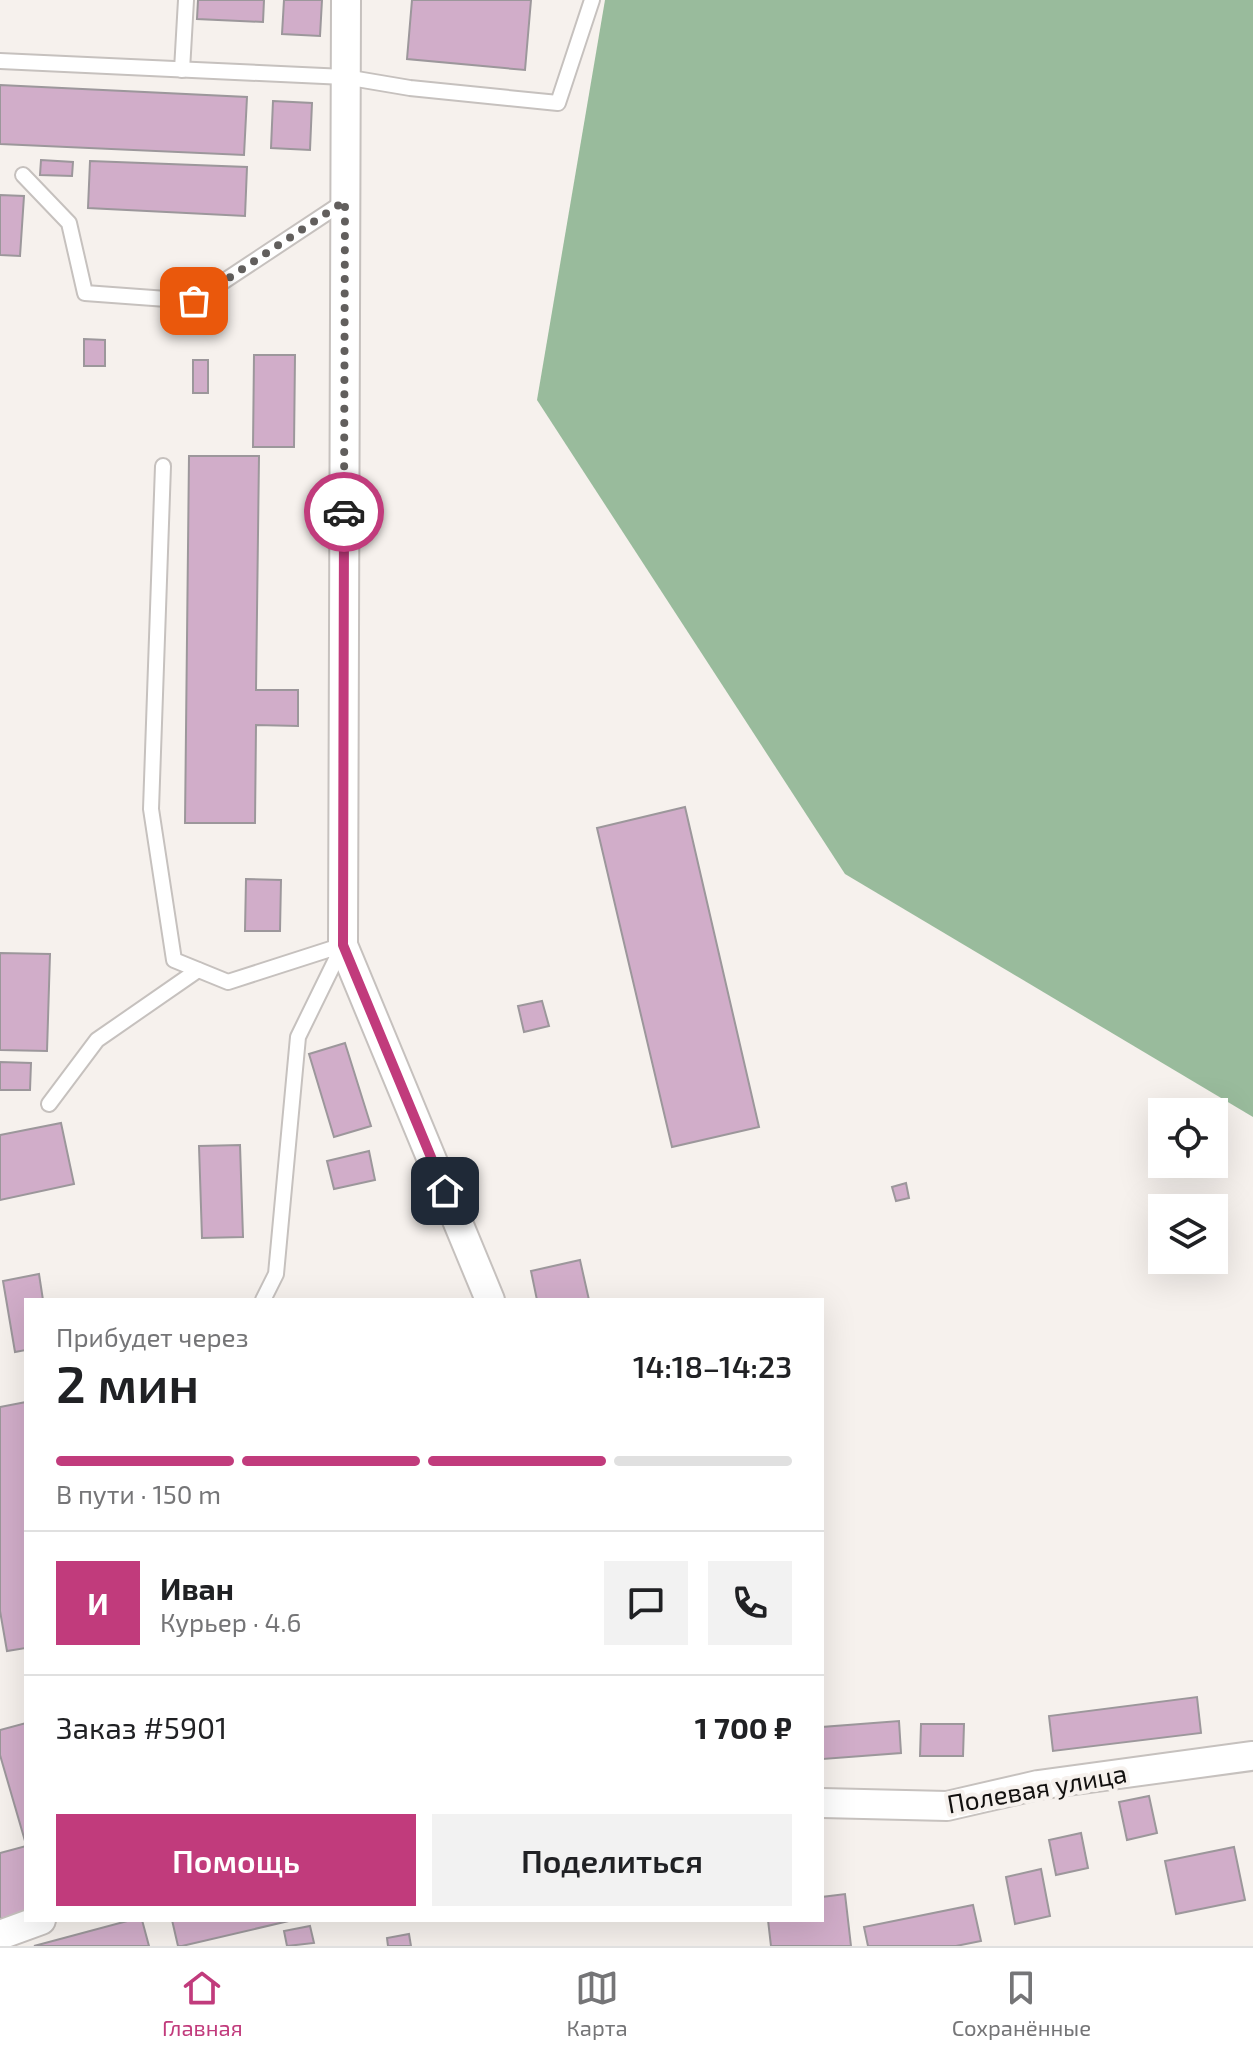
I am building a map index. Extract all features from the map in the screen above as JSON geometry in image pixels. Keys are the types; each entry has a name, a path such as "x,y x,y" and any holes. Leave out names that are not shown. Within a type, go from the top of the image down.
{"street":[{"path":"346,0 343,945 489,1298"},
{"name":"Полевая улица","path":"824,1803 947,1806 1038,1785 1251,1756"},
{"path":"0,1935 36,1922"}],"lane":[{"path":"182,70 186,0"},
{"path":"0,61 345,77 410,88 558,103 592,0"},
{"path":"23,175 69,223 85,293 194,301 345,201"},
{"path":"163,466 151,809 174,960 228,982 343,945"},
{"path":"264,1298 276,1274 298,1037 343,945"},
{"path":"49,1104 97,1040 198,970"}],"green space":[{"path":"605,0 1253,0 1253,1117 1228,1102 1228,1098 1221,1098 845,874 537,400"}],"building":[{"path":"198,0 264,0 263,22 197,19"},
{"path":"284,0 322,0 320,36 282,34"},
{"path":"412,0 531,0 525,70 407,59"},
{"path":"0,85 247,97 244,155 0,144"},
{"path":"273,101 312,103 310,150 271,148"},
{"path":"41,160 73,162 72,176 40,175"},
{"path":"90,161 247,167 245,216 88,208"},
{"path":"0,195 24,196 20,256 0,255"},
{"path":"84,339 105,340 105,366 84,366"},
{"path":"254,355 295,355 294,447 253,447"},
{"path":"193,360 208,360 208,393 193,393"},
{"path":"189,456 259,456 256,690 298,690 298,726 256,725 255,823 185,823"},
{"path":"685,807 759,1127 672,1147 597,828"},
{"path":"246,879 281,880 280,931 245,931"},
{"path":"0,953 50,954 47,1051 0,1050"},
{"path":"542,1001 549,1026 524,1032 518,1006"},
{"path":"345,1043 371,1126 334,1137 309,1054"},
{"path":"0,1062 31,1063 30,1090 0,1090"},
{"path":"61,1123 74,1184 0,1200 0,1135"},
{"path":"240,1145 243,1237 202,1238 199,1146"},
{"path":"369,1151 375,1180 334,1189 327,1161"},
{"path":"906,1183 909,1198 896,1201 892,1187"},
{"path":"580,1260 589,1298 537,1298 531,1271"},
{"path":"39,1274 43,1298 24,1298 24,1350 15,1352 3,1281"},
{"path":"24,1402 24,1648 7,1651 0,1611 0,1407"},
{"path":"1197,1697 1201,1733 1053,1751 1049,1716"},
{"path":"899,1721 901,1753 824,1759 824,1727"},
{"path":"24,1724 24,1838 0,1755 0,1730"},
{"path":"921,1724 964,1724 963,1756 920,1756"},
{"path":"1149,1796 1157,1833 1127,1840 1119,1802"},
{"path":"1081,1833 1088,1868 1056,1875 1049,1840"},
{"path":"24,1847 24,1913 0,1919 0,1853"},
{"path":"1234,1847 1245,1900 1176,1914 1165,1861"},
{"path":"1041,1869 1050,1916 1015,1924 1006,1877"},
{"path":"845,1894 851,1946 771,1946 768,1922 824,1922 824,1897"},
{"path":"973,1905 981,1941 956,1946 868,1946 864,1927"},
{"path":"124,1922 143,1922 149,1946 34,1946"},
{"path":"172,1922 284,1922 182,1946 178,1946"},
{"path":"310,1926 314,1943 287,1946 284,1931"},
{"path":"409,1934 411,1946 388,1946 387,1938"}],"way so far":[{"path":"194,301 345,201 344,512"}],"route":[{"path":"344,512 343,945 445,1191"}]}
